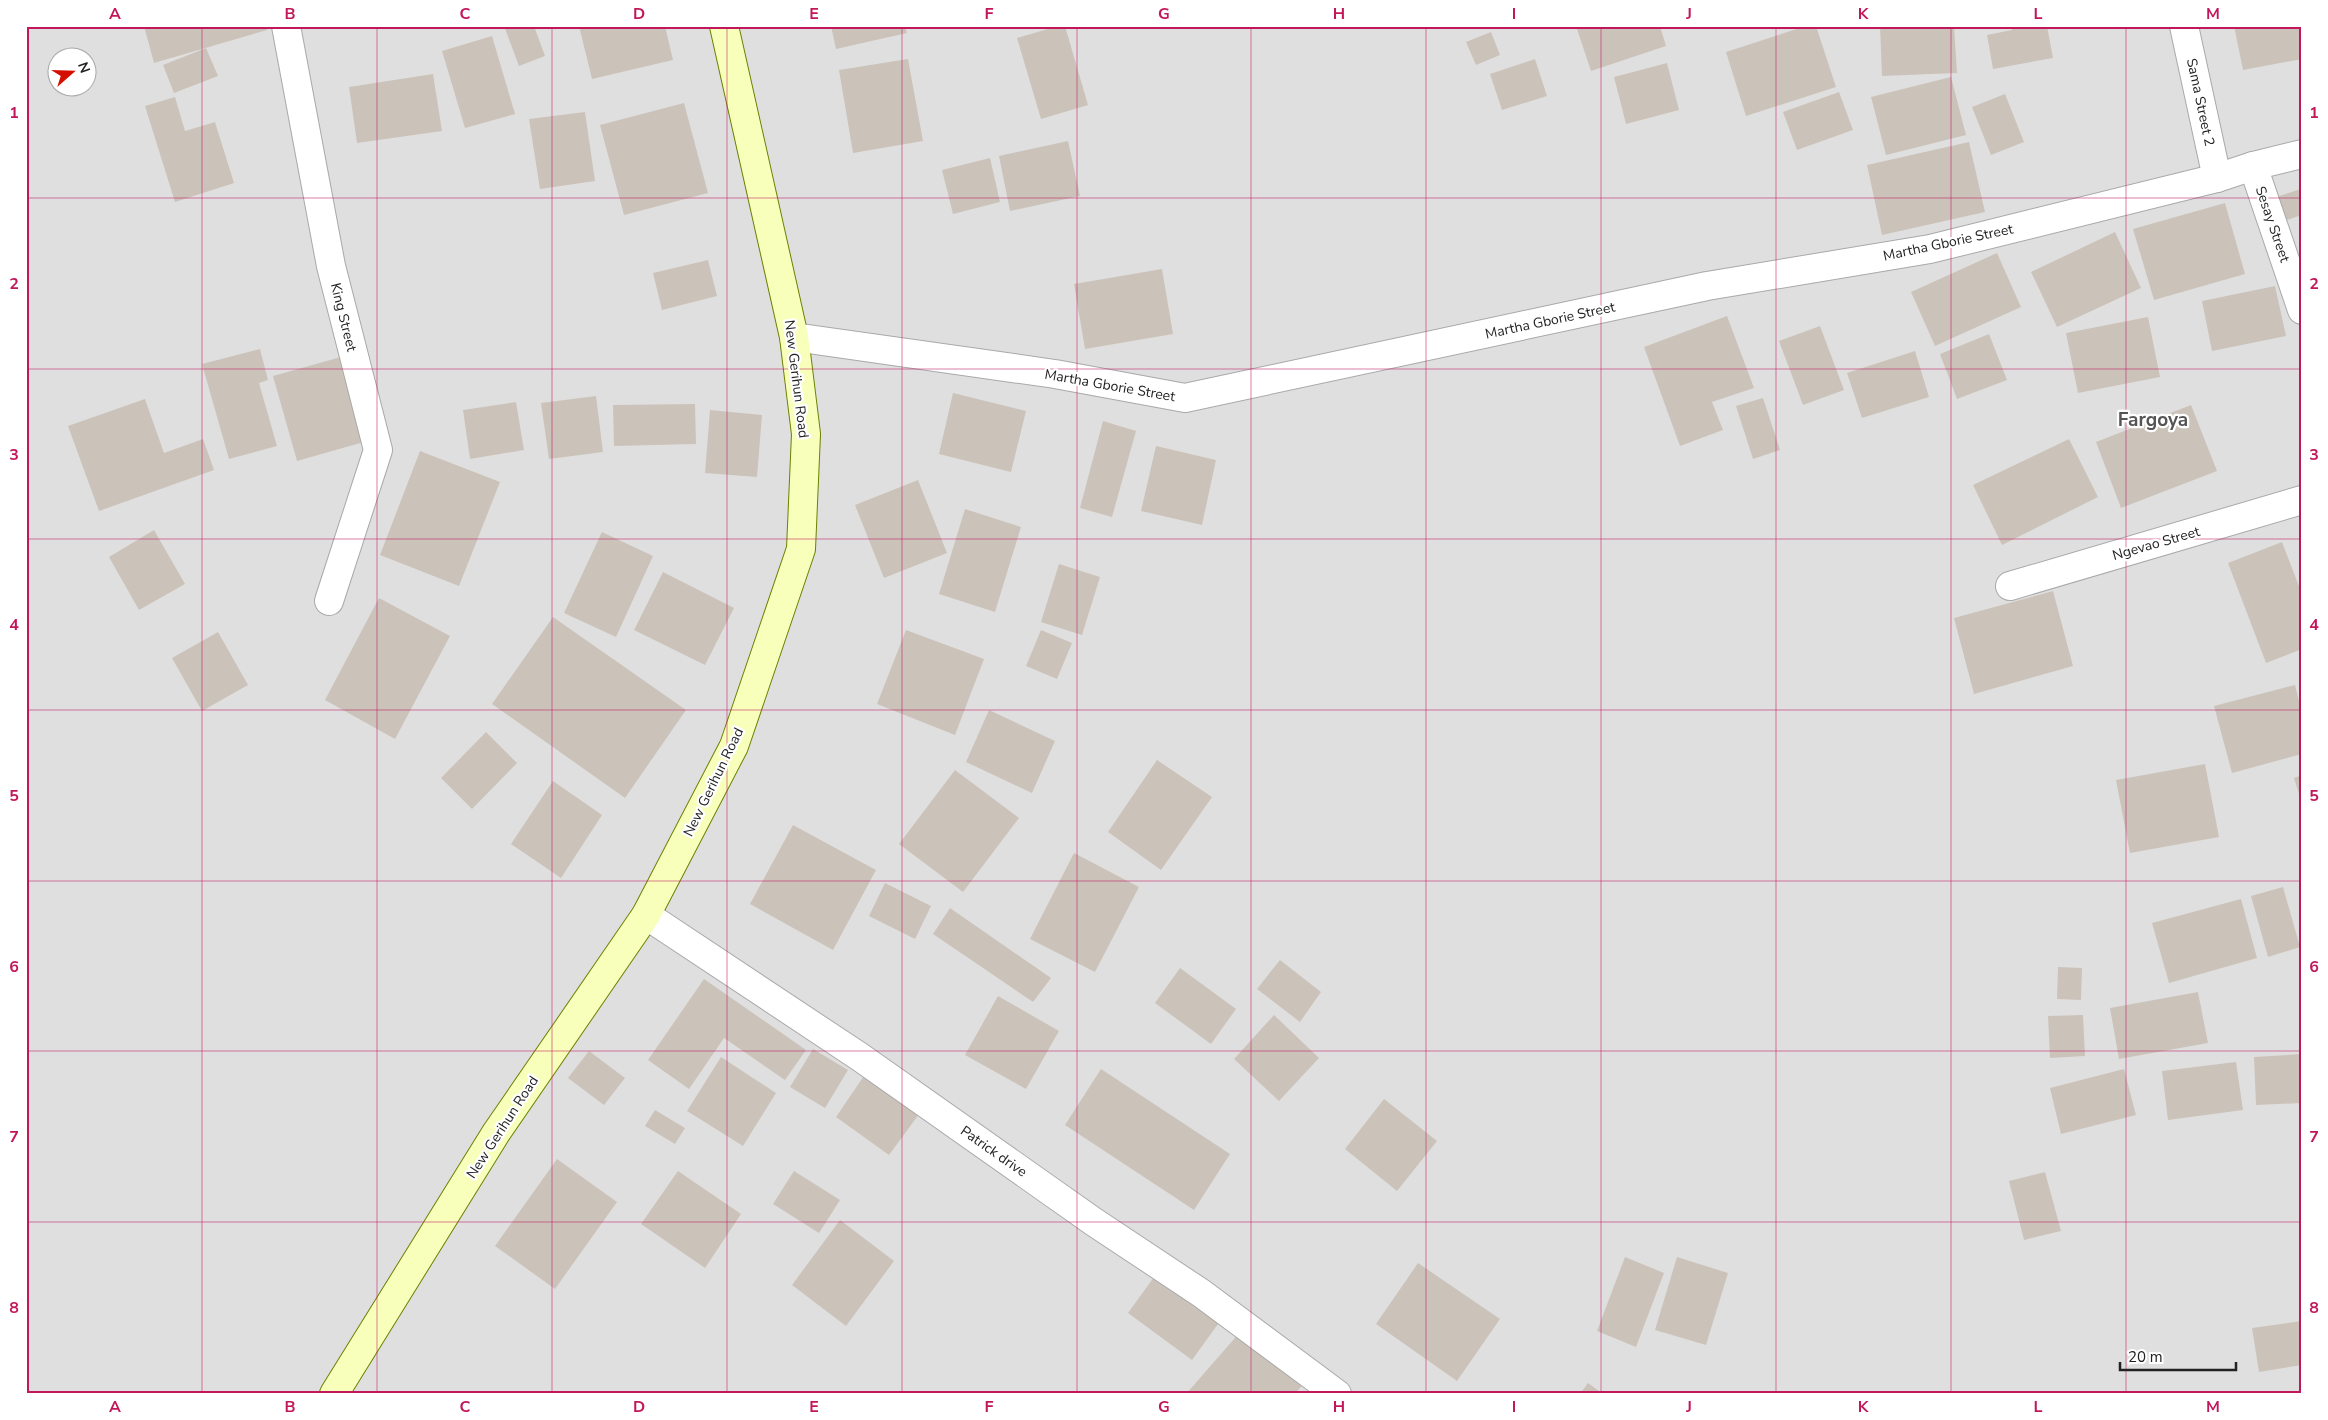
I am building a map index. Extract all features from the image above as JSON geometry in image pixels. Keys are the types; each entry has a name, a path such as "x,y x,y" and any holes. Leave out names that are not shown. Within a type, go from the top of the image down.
{"street":[{"name":"King Street","path":"286,26 331,266 378,450 329,601"},
{"name":"New Gerihun Road","path":"334,1394 496,1133 646,915 734,746 801,549 806,434 794,337 724,26"},
{"name":"Sama Street 2","path":"2184,26 2217,178"},
{"name":"Martha Gborie Street","path":"794,337 1055,374 1185,398 1707,286 1930,249 2217,178 2253,166 2302,154"},
{"name":"Sesay Street","path":"2253,166 2302,310"},
{"name":"Ngevao Street","path":"2010,586 2302,500"},
{"name":"Patrick drive","path":"646,915 860,1056 1094,1222 1202,1293 1337,1394"}],"shaded area":[{"path":"26,26 2302,26 2302,1394 26,1394"}],"building":[{"path":"144,26 266,26 267,30 154,63"},
{"path":"504,26 534,26 545,56 519,66"},
{"path":"579,26 665,26 673,60 592,79"},
{"path":"831,26 905,26 907,33 836,49"},
{"path":"1058,26 1065,26 1088,105 1041,119 1017,38"},
{"path":"1576,26 1660,26 1666,46 1591,71"},
{"path":"1806,26 1816,26 1836,87 1746,116 1726,52"},
{"path":"1880,26 1954,26 1957,73 1882,76"},
{"path":"2011,26 2047,26 2053,58 1993,69 1987,35 2012,30"},
{"path":"2234,26 2302,26 2302,59 2243,70"},
{"path":"1491,32 1500,55 1476,65 1466,42"},
{"path":"492,36 515,114 465,128 442,51"},
{"path":"206,48 218,76 174,93 163,65"},
{"path":"908,59 923,141 853,153 839,70"},
{"path":"1535,59 1547,96 1502,110 1490,74"},
{"path":"1667,63 1679,110 1626,124 1614,77"},
{"path":"433,74 442,131 357,143 349,87"},
{"path":"1951,77 1966,135 1886,155 1871,97"},
{"path":"1839,92 1853,130 1797,150 1783,112"},
{"path":"2005,94 2024,142 1991,155 1972,107"},
{"path":"175,97 185,131 215,122 234,183 175,202 145,106"},
{"path":"684,103 708,193 624,215 600,125"},
{"path":"585,112 595,181 540,189 529,119"},
{"path":"1068,141 1080,196 1010,211 999,156"},
{"path":"1969,142 1985,212 1882,235 1867,165"},
{"path":"990,158 1000,202 953,214 942,170"},
{"path":"2301,189 2302,215 2278,223 2270,199"},
{"path":"2225,203 2245,274 2154,300 2133,229"},
{"path":"2115,232 2141,288 2057,327 2031,272"},
{"path":"1997,253 2021,307 1935,346 1911,292"},
{"path":"708,260 717,296 662,310 653,273"},
{"path":"1162,269 1173,334 1085,349 1074,284"},
{"path":"2275,286 2286,336 2212,351 2202,301"},
{"path":"1727,316 1754,388 1712,402 1723,430 1680,446 1644,347"},
{"path":"2148,317 2160,377 2078,393 2066,333"},
{"path":"1820,326 1844,390 1803,405 1779,341"},
{"path":"1989,334 2007,380 1957,399 1940,354"},
{"path":"260,349 268,380 259,383 277,446 229,459 202,364"},
{"path":"1915,351 1929,397 1862,418 1847,373"},
{"path":"348,355 371,440 297,461 273,376"},
{"path":"953,393 1026,411 1011,472 939,454"},
{"path":"596,396 603,452 549,459 541,403"},
{"path":"1763,398 1780,450 1753,459 1736,406"},
{"path":"145,399 164,453 203,439 214,470 99,511 68,426"},
{"path":"516,402 524,450 470,459 463,410"},
{"path":"695,404 696,444 614,446 613,405"},
{"path":"2191,405 2217,471 2121,508 2096,442"},
{"path":"710,410 762,415 757,477 705,473"},
{"path":"1103,421 1136,431 1112,517 1080,508"},
{"path":"2069,439 2098,497 2002,545 1973,485"},
{"path":"1156,446 1216,460 1202,525 1141,511"},
{"path":"420,451 500,482 459,586 380,555"},
{"path":"918,480 947,553 884,578 855,505"},
{"path":"965,509 1021,527 995,612 939,594"},
{"path":"154,530 185,584 139,610 109,557"},
{"path":"602,532 653,556 616,637 564,613"},
{"path":"2282,542 2302,594 2302,649 2266,663 2228,563"},
{"path":"1059,564 1100,577 1082,635 1041,622"},
{"path":"663,572 734,608 705,665 634,630"},
{"path":"2053,591 2073,666 1974,694 1954,618"},
{"path":"379,598 450,636 395,739 325,700"},
{"path":"553,617 686,710 625,798 492,704"},
{"path":"906,630 984,659 955,735 877,704"},
{"path":"1041,630 1072,643 1057,679 1026,666"},
{"path":"218,632 248,685 202,711 172,658"},
{"path":"2295,685 2302,713 2302,754 2232,773 2214,706"},
{"path":"989,710 1055,741 1032,793 966,762"},
{"path":"486,732 517,763 472,809 441,778"},
{"path":"1157,760 1212,797 1161,870 1108,832"},
{"path":"2205,764 2219,837 2130,853 2116,780"},
{"path":"955,770 1019,818 963,892 899,844"},
{"path":"2302,775 2302,800 2301,800 2294,778"},
{"path":"553,781 602,815 561,878 511,844"},
{"path":"793,825 876,870 833,950 750,904"},
{"path":"1074,853 1139,887 1095,972 1030,939"},
{"path":"885,883 931,906 915,939 869,916"},
{"path":"2283,887 2300,947 2268,957 2251,896"},
{"path":"2241,899 2257,958 2169,983 2152,923"},
{"path":"950,908 1051,978 1033,1002 933,934"},
{"path":"1280,960 1321,992 1300,1022 1257,989"},
{"path":"2058,967 2082,968 2081,1000 2057,999"},
{"path":"1180,968 1236,1009 1211,1044 1155,1003"},
{"path":"704,979 806,1050 785,1080 724,1038 689,1089 648,1060"},
{"path":"2198,992 2208,1043 2119,1059 2110,1008"},
{"path":"998,996 1059,1031 1026,1089 965,1055"},
{"path":"1274,1015 1319,1058 1279,1101 1234,1059"},
{"path":"2083,1015 2085,1056 2050,1058 2048,1016"},
{"path":"813,1049 848,1070 825,1108 790,1087"},
{"path":"589,1051 625,1078 604,1105 568,1078"},
{"path":"2302,1054 2302,1103 2256,1105 2254,1057"},
{"path":"721,1057 776,1093 743,1146 687,1111"},
{"path":"2236,1062 2243,1110 2168,1120 2162,1071"},
{"path":"870,1067 925,1106 889,1155 836,1117"},
{"path":"1101,1069 1230,1154 1194,1210 1065,1125"},
{"path":"2124,1069 2136,1115 2061,1134 2050,1088"},
{"path":"1384,1099 1437,1141 1397,1191 1345,1149"},
{"path":"655,1110 685,1128 675,1144 645,1126"},
{"path":"557,1159 617,1202 555,1289 495,1246"},
{"path":"678,1171 741,1214 705,1268 641,1224"},
{"path":"794,1171 840,1200 819,1233 773,1204"},
{"path":"2045,1172 2061,1231 2024,1240 2009,1181"},
{"path":"840,1220 894,1261 846,1326 792,1285"},
{"path":"1625,1257 1664,1273 1636,1347 1597,1331"},
{"path":"1677,1257 1728,1273 1706,1345 1655,1330"},
{"path":"1418,1263 1500,1319 1457,1381 1376,1324"},
{"path":"1162,1266 1226,1313 1192,1360 1128,1313"},
{"path":"2302,1321 2302,1365 2259,1372 2252,1328"},
{"path":"1248,1323 1309,1377 1295,1394 1186,1394"},
{"path":"1588,1383 1603,1394 1580,1394"}],"district":[{"name":"Fargoya","path":"2153,419"}]}
